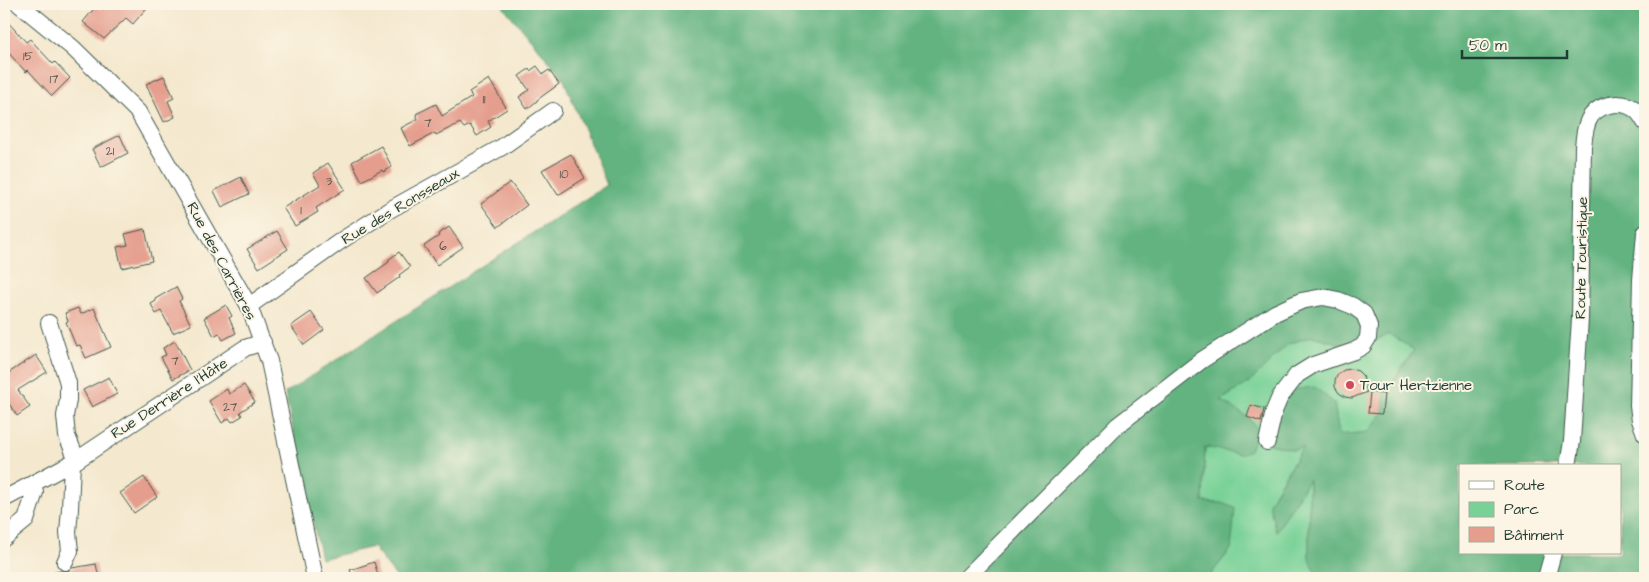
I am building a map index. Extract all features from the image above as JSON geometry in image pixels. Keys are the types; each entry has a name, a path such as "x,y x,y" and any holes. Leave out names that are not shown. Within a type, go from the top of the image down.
{"street":[{"name":"Rue des Carrières","path":"19,4 74,48 138,112 249,306 263,342 271,370 315,578"},
{"name":"Route Touristique","path":"1568,464 1572,441 1580,319 1583,147 1586,128 1591,116 1600,108 1612,104 1626,105 1637,112 1645,122"},
{"name":"Rue des Ronsseaux","path":"249,306 358,230 391,209 502,147 553,111"},
{"path":"1645,233 1641,280 1638,406 1645,434"},
{"path":"966,578 1118,425 1202,360 1275,312 1301,301 1323,297 1353,306 1364,314 1369,326 1368,338 1363,346 1313,365 1297,375 1280,397 1274,411 1267,442"},
{"path":"49,323 68,383 68,400 65,416 67,436 74,461 68,532 70,551 65,562"},
{"name":"Rue Derrière l'Hâte","path":"4,499 74,461 244,348 263,342"},
{"path":"4,538 26,520 35,492 33,484"},
{"path":"1546,578 1553,554"}],"green space":[{"path":"501,4 1645,4 1645,578 1317,578 1309,556 1309,479 1276,532 1269,503 1303,447 1294,450 1269,444 1280,397 1297,389 1315,387 1334,403 1339,435 1368,432 1382,414 1384,394 1414,350 1389,334 1377,340 1369,326 1349,346 1312,336 1288,344 1250,382 1221,400 1247,417 1258,429 1250,450 1240,454 1205,447 1203,502 1221,503 1235,508 1231,549 1208,578 397,578 373,547 321,559 285,393 607,185 563,78"},
{"path":"1369,326 1389,334 1414,350 1384,394 1382,414 1368,432 1339,435 1334,403 1269,503 1276,531 1309,478 1309,556 1317,578 1208,578 1231,549 1203,502 1205,446 1247,417 1221,400 1250,382 1288,344 1312,336 1349,346"}],"building":[{"path":"107,4 150,4 133,24 126,18 104,39 83,22 97,5 103,10"},
{"path":"4,18 26,42 30,39 53,64 55,62 70,78 52,96 4,48"},
{"path":"537,66 543,74 549,70 559,84 527,109 519,97 529,90 519,76"},
{"path":"164,76 174,98 168,101 175,117 164,122 146,84"},
{"path":"489,79 507,109 488,121 491,127 477,136 470,125 464,128 460,123 410,146 401,128 418,119 416,114 436,104 442,116 472,97 469,92"},
{"path":"120,135 128,153 101,167 92,149"},
{"path":"381,146 392,167 383,172 382,170 362,181 352,162"},
{"path":"571,154 585,178 558,195 542,170"},
{"path":"328,163 345,189 316,208 318,212 295,226 283,208 320,185 313,173"},
{"path":"241,177 249,194 222,207 214,191"},
{"path":"510,182 527,205 498,227 481,204"},
{"path":"449,227 463,247 437,265 424,246"},
{"path":"145,229 152,261 122,268 117,247 128,245 125,234"},
{"path":"277,231 288,249 259,268 247,249"},
{"path":"399,252 410,267 399,275 400,277 377,293 366,278 389,262 388,260"},
{"path":"176,287 182,299 179,301 191,325 173,333 161,311 156,314 151,304 156,301 155,299"},
{"path":"226,305 232,316 229,318 236,333 223,340 219,333 214,336 204,318"},
{"path":"78,308 81,314 94,308 111,347 86,358 80,345 76,346 66,322 68,321 65,313"},
{"path":"311,312 324,330 304,345 291,326"},
{"path":"175,341 190,370 173,379 161,357 166,355 163,348"},
{"path":"36,355 47,372 18,390 30,407 17,416 4,396 4,379 9,376 7,374"},
{"name":"Tour Hertzienne","path":"1344,370 1358,371 1363,376 1367,392 1352,398 1345,397 1335,387 1335,380 1338,374"},
{"path":"109,377 117,394 92,407 83,390"},
{"path":"244,385 255,402 240,412 242,416 232,422 229,418 222,423 209,401 227,389 229,394"},
{"path":"1370,392 1384,394 1382,414 1368,413"},
{"path":"1251,405 1264,409 1261,422 1247,417"},
{"path":"144,477 157,497 134,513 120,493"},
{"path":"374,562 379,578 353,578 350,570"},
{"path":"96,564 99,578 50,578 50,573 66,572 72,568"}],"place":[{"name":"Tour Hertzienne","path":"1350,385"}]}
